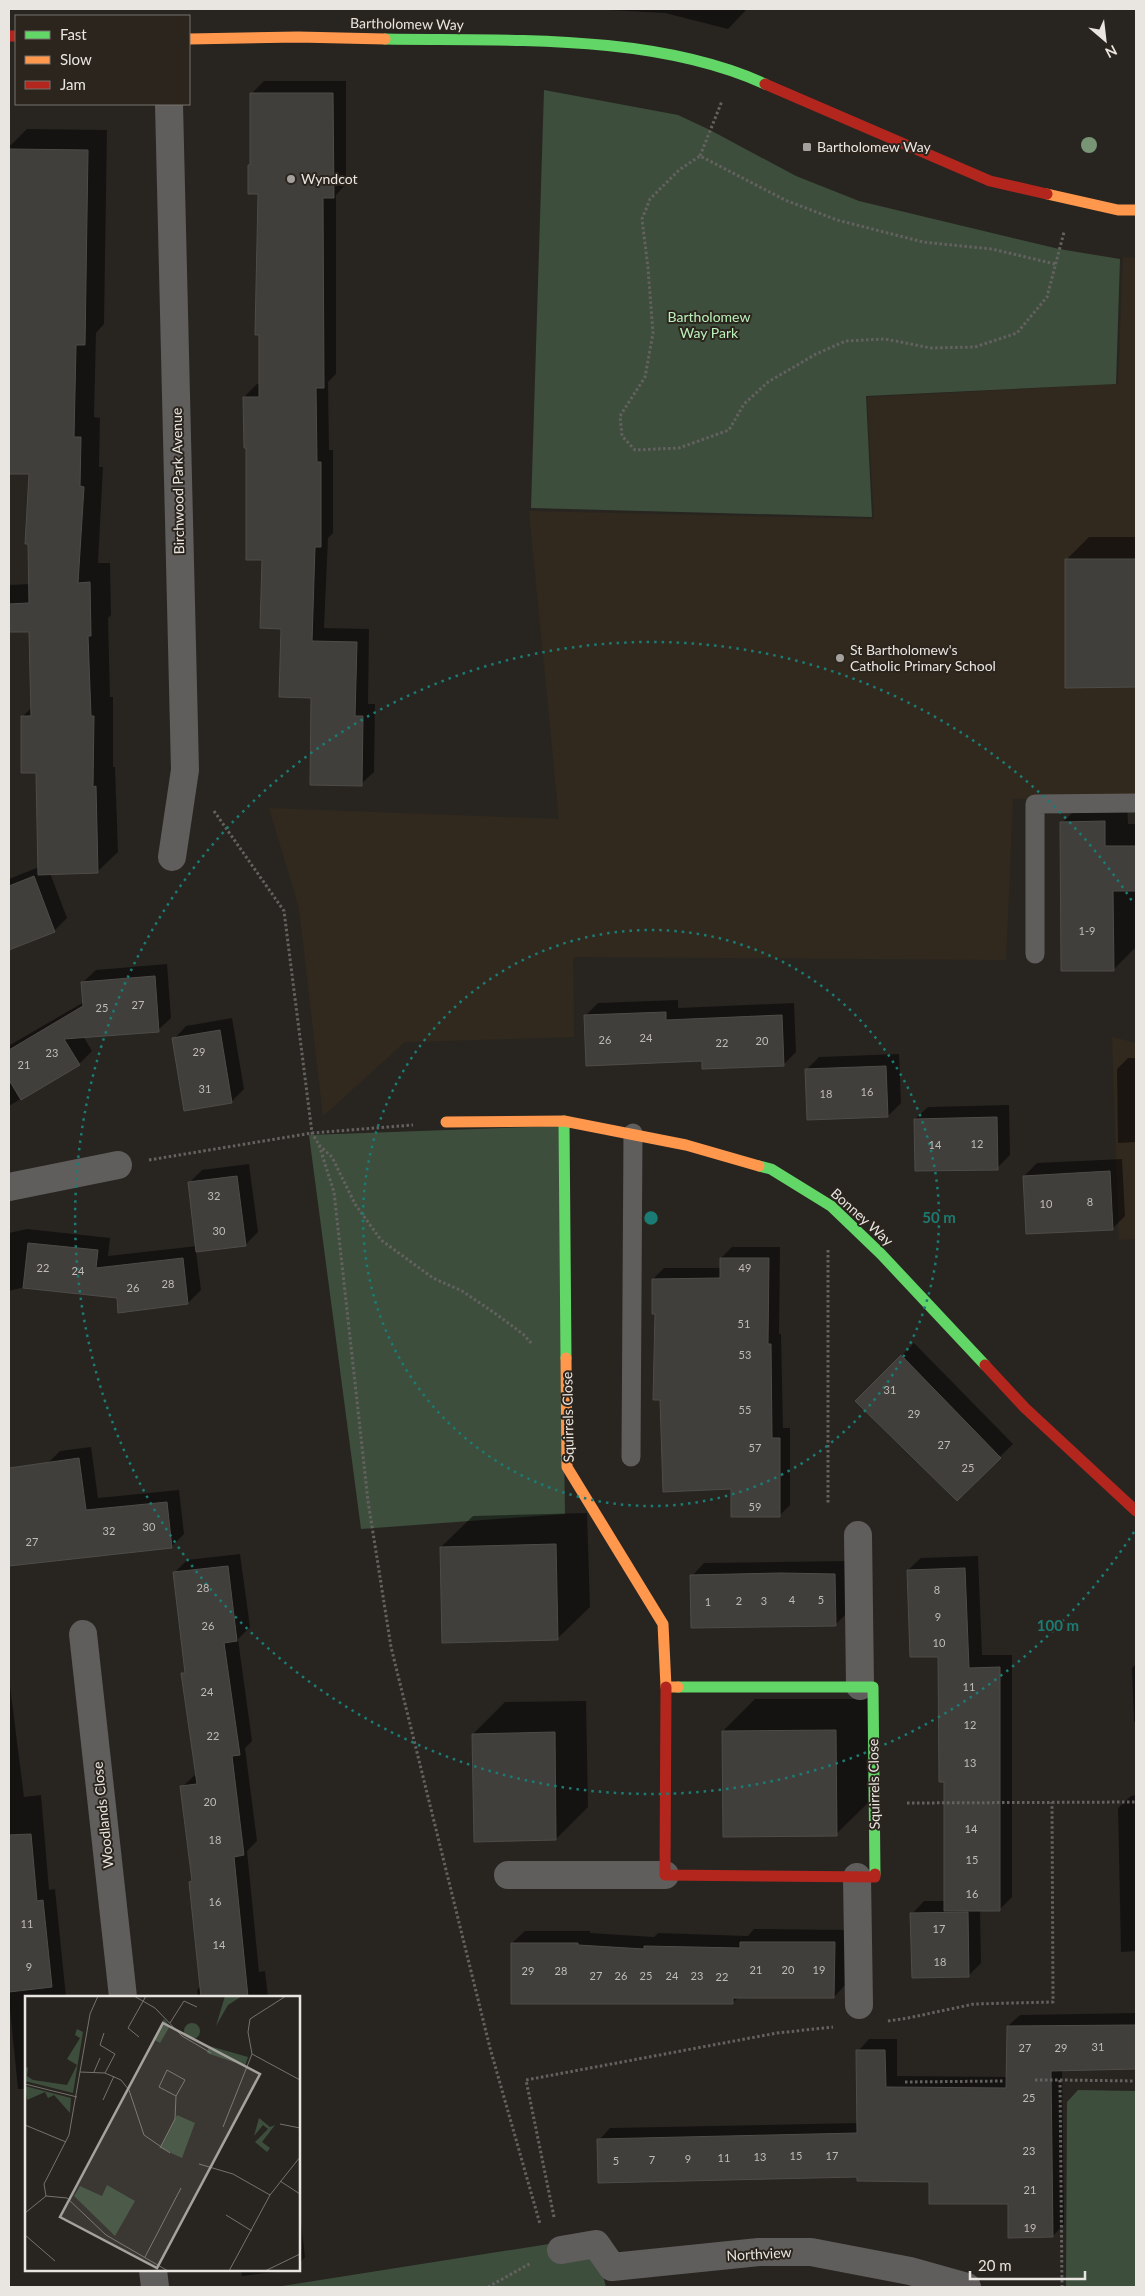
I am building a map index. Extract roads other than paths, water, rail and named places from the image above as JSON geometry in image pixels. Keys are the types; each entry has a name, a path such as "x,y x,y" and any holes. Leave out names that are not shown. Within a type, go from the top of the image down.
{"street":[{"name":"Bartholomew Way","path":"190,39 298,37 539,42 635,48 735,70 820,109 990,181 1118,210 1136,210"},
{"name":"Birchwood Park Avenue","path":"169,105 185,770 172,857"},
{"name":"Bonney Way","path":"446,1122 564,1121 633,1133 686,1145 771,1169 831,1206 881,1254 1025,1408 1136,1511"},
{"name":"Squirrels Close","path":"564,1121 567,1467 663,1624 666,1687 665,1875"},
{"path":"9,1186 118,1165"},
{"path":"666,1687 860,1686 858,1535"},
{"name":"Woodlands Close","path":"82,1634 123,1996"},
{"name":"Squirrels Close","path":"508,1876 875,1877 874,1687 860,1686"},
{"path":"857,1876 859,2004"},
{"name":"Northview","path":"554,2252 596,2244 612,2267 759,2252 811,2252 910,2271 967,2287"},
{"path":"154,2271 155,2287"}],"lane":[{"path":"1035,954 1035,804 1136,803"},
{"path":"631,1457 633,1133"}],"place":[{"name":"Bartholomew Way","path":"807,147"},
{"name":"Wyndcot","path":"291,179"},
{"name":"St Bartholomew's Catholic Primary School","path":"840,658"}],"park label":[{"name":"Bartholomew Way Park","path":"709,326"}]}
